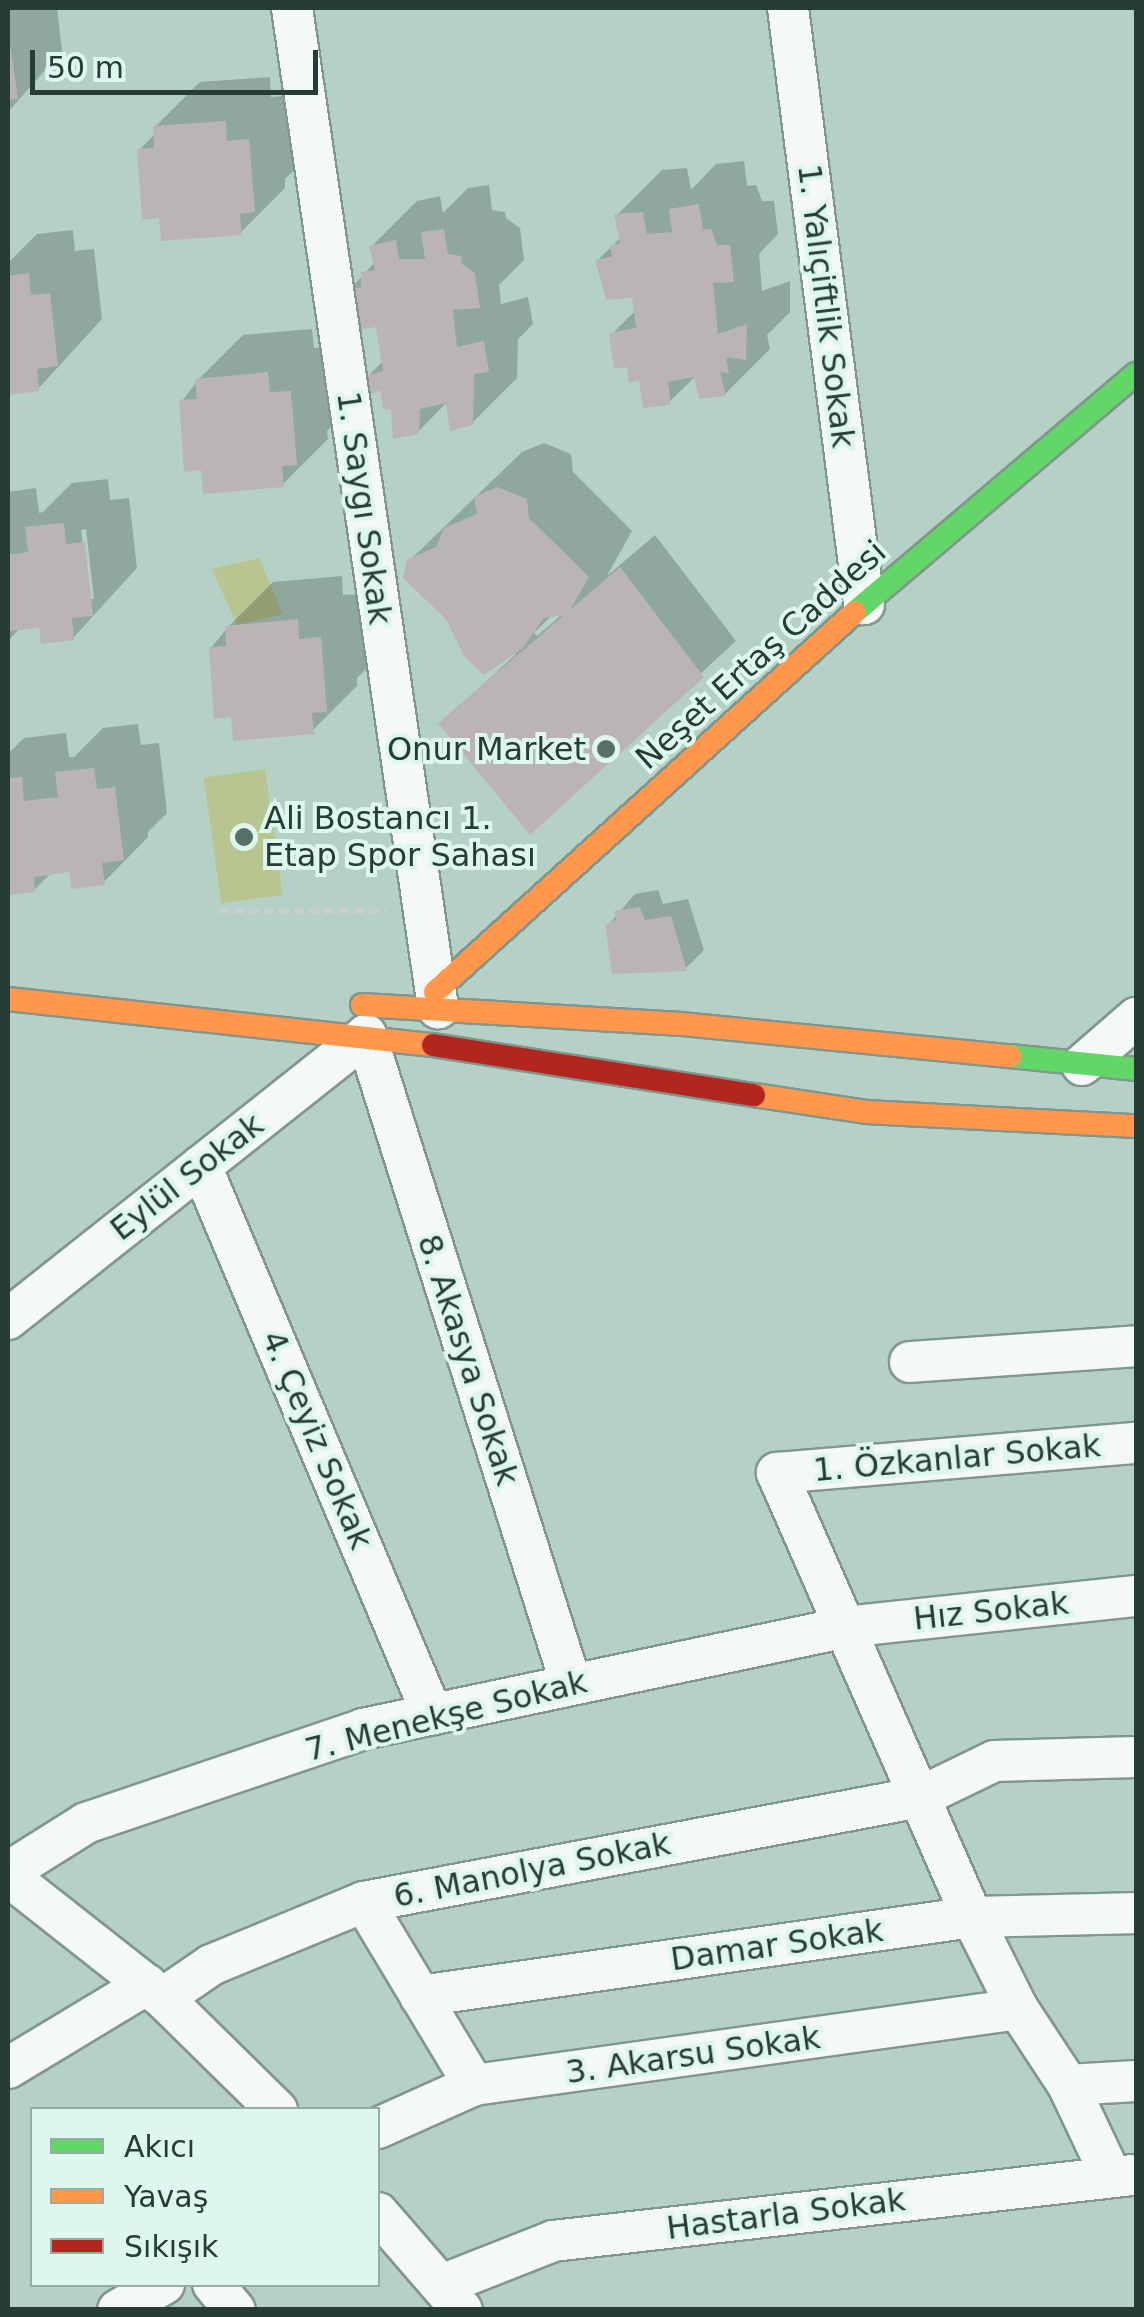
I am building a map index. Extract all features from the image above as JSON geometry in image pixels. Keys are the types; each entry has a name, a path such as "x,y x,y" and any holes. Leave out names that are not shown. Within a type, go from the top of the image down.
{"main road":[{"name":"Neşet Ertaş Caddesi","path":"436,1000 864,604 1136,374"},
{"path":"8,978 44,979"},
{"path":"8,998 366,1035 866,1112 1136,1126"},
{"path":"334,1002 436,1000 1136,1069"}],"street":[{"name":"1. Saygı Sokak","path":"292,8 436,1000"},
{"name":"1. Yalıçiftlik Sokak","path":"788,8 864,604"},
{"path":"1082,1064 1136,1018"},
{"name":"Eylül Sokak","path":"10,1310 366,1035"},
{"name":"8. Akasya Sokak","path":"366,1035 571,1684"},
{"name":"4. Çeyiz Sokak","path":"201,1166 432,1714"},
{"path":"910,1362 1136,1346"},
{"name":"1. Özkanlar Sokak","path":"845,1627 776,1473 1136,1443"},
{"name":"Hız Sokak","path":"845,1627 1136,1596"},
{"path":"845,1627 972,1917 1018,2009 1124,2175"},
{"name":"7. Menekşe Sokak","path":"8,1874 86,1824 363,1729 845,1627"},
{"name":"6. Manolya Sokak","path":"8,2068 155,1991 364,1902 920,1797 994,1761 1136,1756"},
{"path":"8,1874 155,1991 274,2107"},
{"path":"364,1902 474,2086"},
{"name":"Damar Sokak","path":"420,1996 972,1917 1136,1913"},
{"name":"3. Akarsu Sokak","path":"380,2127 474,2086 1018,2009"},
{"path":"1068,2085 1136,2082"},
{"name":"Hastarla Sokak","path":"453,2297 553,2241 1124,2175"},
{"path":"380,2215 453,2297"},
{"path":"118,2310 159,2287"},
{"path":"216,2287 235,2310"}],"path":[{"path":"220,911 422,913"}],"green space":[{"path":"259,558 283,614 237,625 212,569"},
{"name":"Ali Bostancı 1. Etap Spor Sahası","path":"265,769 283,895 221,903 204,778"}],"building":[{"path":"8,29 18,99 8,100"},
{"path":"226,121 227,141 249,139 255,212 240,214 242,235 161,241 159,218 142,220 137,149 154,148 153,126"},
{"path":"699,204 703,230 711,229 717,245 730,245 734,282 713,283 718,334 747,324 746,360 726,357 729,373 720,372 726,396 699,399 694,377 668,382 671,405 643,408 639,380 629,383 627,367 614,369 609,333 636,328 632,298 606,300 595,260 612,257 610,245 620,244 614,214 643,212 647,234 672,232 669,209"},
{"path":"444,229 448,254 461,256 462,264 475,273 480,308 453,310 457,347 484,341 489,372 474,374 473,425 450,431 446,403 420,409 419,434 393,439 391,410 383,409 380,390 366,397 363,377 383,371 376,327 354,331 347,288 361,288 361,272 375,270 369,246 396,240 399,259 425,259 421,232"},
{"path":"29,273 31,295 50,293 58,366 37,369 39,391 8,395 8,276"},
{"path":"268,372 270,392 291,391 297,465 282,466 284,487 203,494 201,470 184,472 179,400 197,399 195,379"},
{"path":"497,487 527,499 529,518 589,577 570,610 620,567 704,677 530,835 438,723 564,615 544,618 523,648 484,675 464,656 446,619 403,578 407,560 436,547 444,528 477,514 474,497"},
{"path":"64,523 66,544 85,542 93,616 72,618 74,640 41,644 39,628 8,631 8,555 28,552 25,527"},
{"path":"298,619 299,639 321,637 327,712 312,713 314,734 233,741 231,717 214,719 209,647 226,646 225,626"},
{"path":"94,768 97,789 115,787 124,860 102,863 105,885 71,889 70,872 34,877 35,892 8,895 8,778 22,777 24,801 58,797 55,772"},
{"path":"640,907 645,920 671,916 687,971 612,974 605,924 616,920 614,911"}],"traffic: fast":[{"path":"855,612 1136,374"},
{"path":"1010,1056 1136,1069"}],"traffic: slow":[{"path":"435,992 855,612"},
{"path":"8,999 433,1045"},
{"path":"362,1005 681,1024 1010,1056"},
{"path":"754,1095 866,1112 1136,1126"}],"traffic: jam":[{"path":"433,1045 754,1095"}],"place":[{"name":"Onur Market","path":"606,749"},
{"name":"Ali Bostancı 1. Etap Spor Sahası","path":"244,837"}]}
